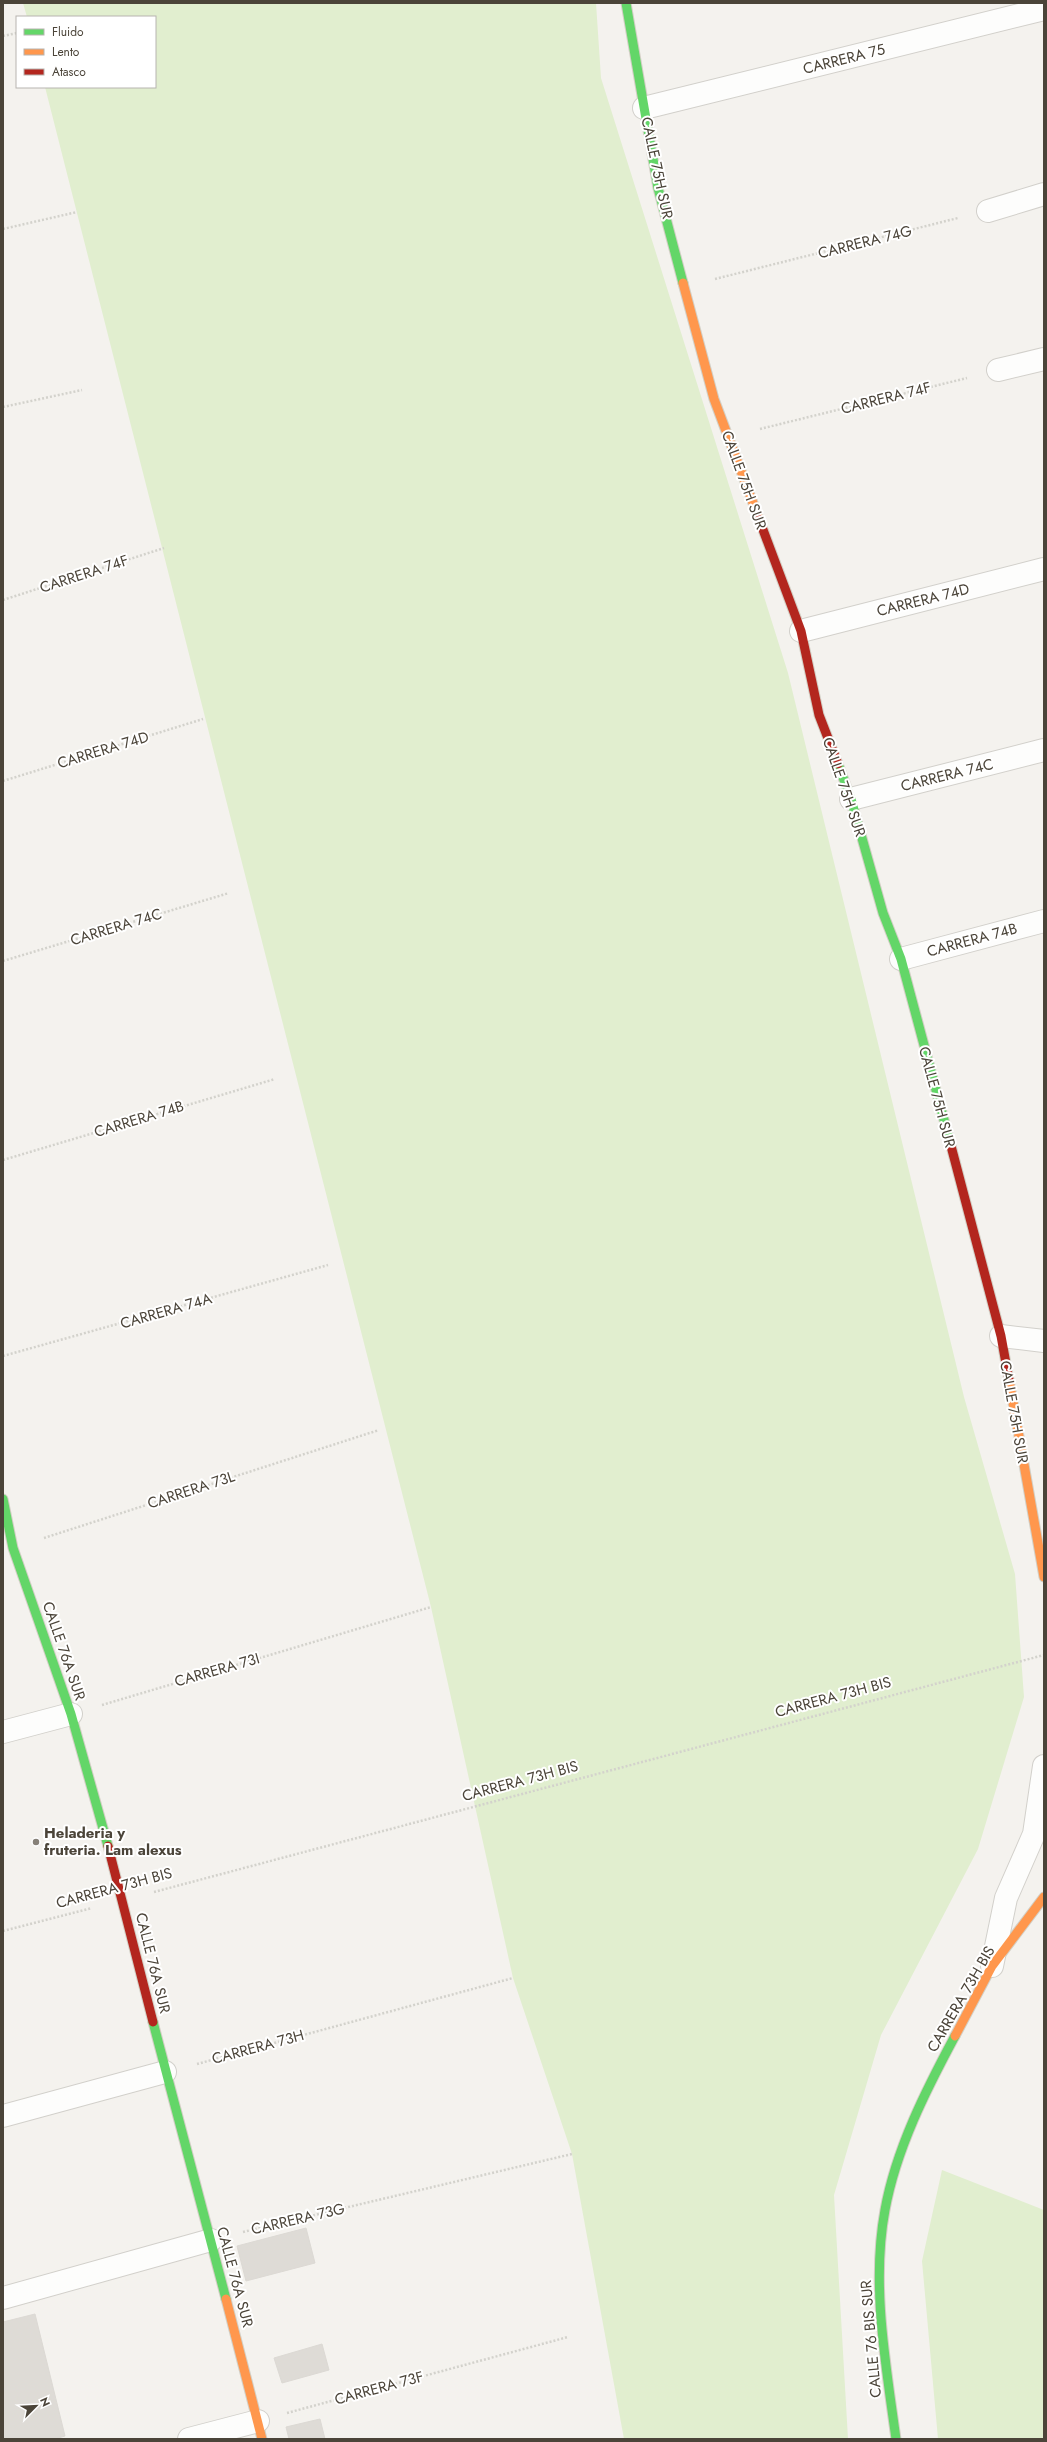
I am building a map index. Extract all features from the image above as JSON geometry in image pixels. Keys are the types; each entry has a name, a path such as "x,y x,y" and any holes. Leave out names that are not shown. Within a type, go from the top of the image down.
{"street":[{"name":"CALLE 75H SUR","path":"626,3 658,188 714,399 801,630 819,715 851,799 883,913 901,959 1001,1336 1044,1577"},
{"name":"CARRERA 75","path":"644,108 1044,9"},
{"path":"988,211 1044,194"},
{"path":"998,370 1044,359"},
{"name":"CARRERA 74D","path":"801,630 1044,569"},
{"name":"CARRERA 74C","path":"851,799 1044,750"},
{"name":"CARRERA 74B","path":"901,959 1044,921"},
{"path":"1001,1336 1044,1341"},
{"name":"CALLE 76A SUR","path":"3,1499 8,1549 71,1714 123,1900 165,2072 211,2240 260,2430"},
{"path":"3,1732 71,1714"},
{"path":"992,1966 1006,1898 1034,1834 1044,1766"},
{"name":"CARRERA 73H BIS","path":"932,2078 992,1966 1044,1897"},
{"path":"3,2116 165,2072"},
{"name":"CALLE 76 BIS SUR","path":"896,2439 881,2328 880,2273 885,2210 902,2149 932,2078"},
{"path":"3,2298 211,2240"},
{"path":"189,2439 260,2430"}],"path":[{"path":"3,36 16,33"},
{"name":"CARRERA 74G","path":"684,287 988,211"},
{"path":"3,229 77,212"},
{"name":"CARRERA 74F","path":"728,437 998,370"},
{"path":"3,407 82,390"},
{"name":"CARRERA 74F","path":"3,600 164,548"},
{"name":"CARRERA 74D","path":"3,781 203,719"},
{"name":"CARRERA 74C","path":"3,961 229,893"},
{"name":"CARRERA 74B","path":"3,1160 275,1079"},
{"name":"CARRERA 74A","path":"3,1356 328,1265"},
{"name":"CARRERA 73L","path":"8,1549 379,1430"},
{"name":"CARRERA 73I","path":"71,1714 431,1607"},
{"name":"CARRERA 73H BIS","path":"3,1931 1044,1655"},
{"name":"CARRERA 73H","path":"165,2072 513,1978"},
{"name":"CARRERA 73G","path":"211,2240 572,2154"},
{"name":"CARRERA 73F","path":"260,2430 568,2337"}],"green space":[{"path":"23,3 596,3 601,78 788,673 964,1397 1015,1574 1024,1697 978,1849 881,2035 834,2195 848,2439 624,2439 572,2154 513,1978 431,1607 45,88 156,88 156,16 27,16"},
{"path":"942,2170 1044,2210 1044,2439 938,2439 922,2261"}],"building":[{"path":"306,2228 315,2263 246,2281 237,2246"},
{"path":"35,2314 65,2436 55,2439 3,2439 3,2322"},
{"path":"322,2344 329,2370 282,2383 274,2358"},
{"path":"320,2419 325,2439 289,2439 286,2427"}],"traffic: fast":[{"path":"626,3 658,188 683,283"},
{"path":"838,764 851,799 883,913 901,959 951,1146"},
{"path":"3,1499 13,1548 71,1714 108,1846"},
{"path":"153,2022 226,2299"},
{"path":"896,2439 884,2354 880,2295 879,2267 885,2210 896,2165 904,2142 933,2077 955,2036"}],"traffic: slow":[{"path":"683,283 714,399 759,519"},
{"path":"1009,1380 1044,1577"},
{"path":"955,2036 992,1966 1044,1897"},
{"path":"226,2299 262,2439"}],"traffic: jam":[{"path":"759,519 801,631 819,715 838,764"},
{"path":"951,1146 1001,1336 1009,1380"},
{"path":"108,1846 153,2022"}],"place":[{"name":"Heladeria y fruteria. Lam alexus","path":"36,1842"}]}
